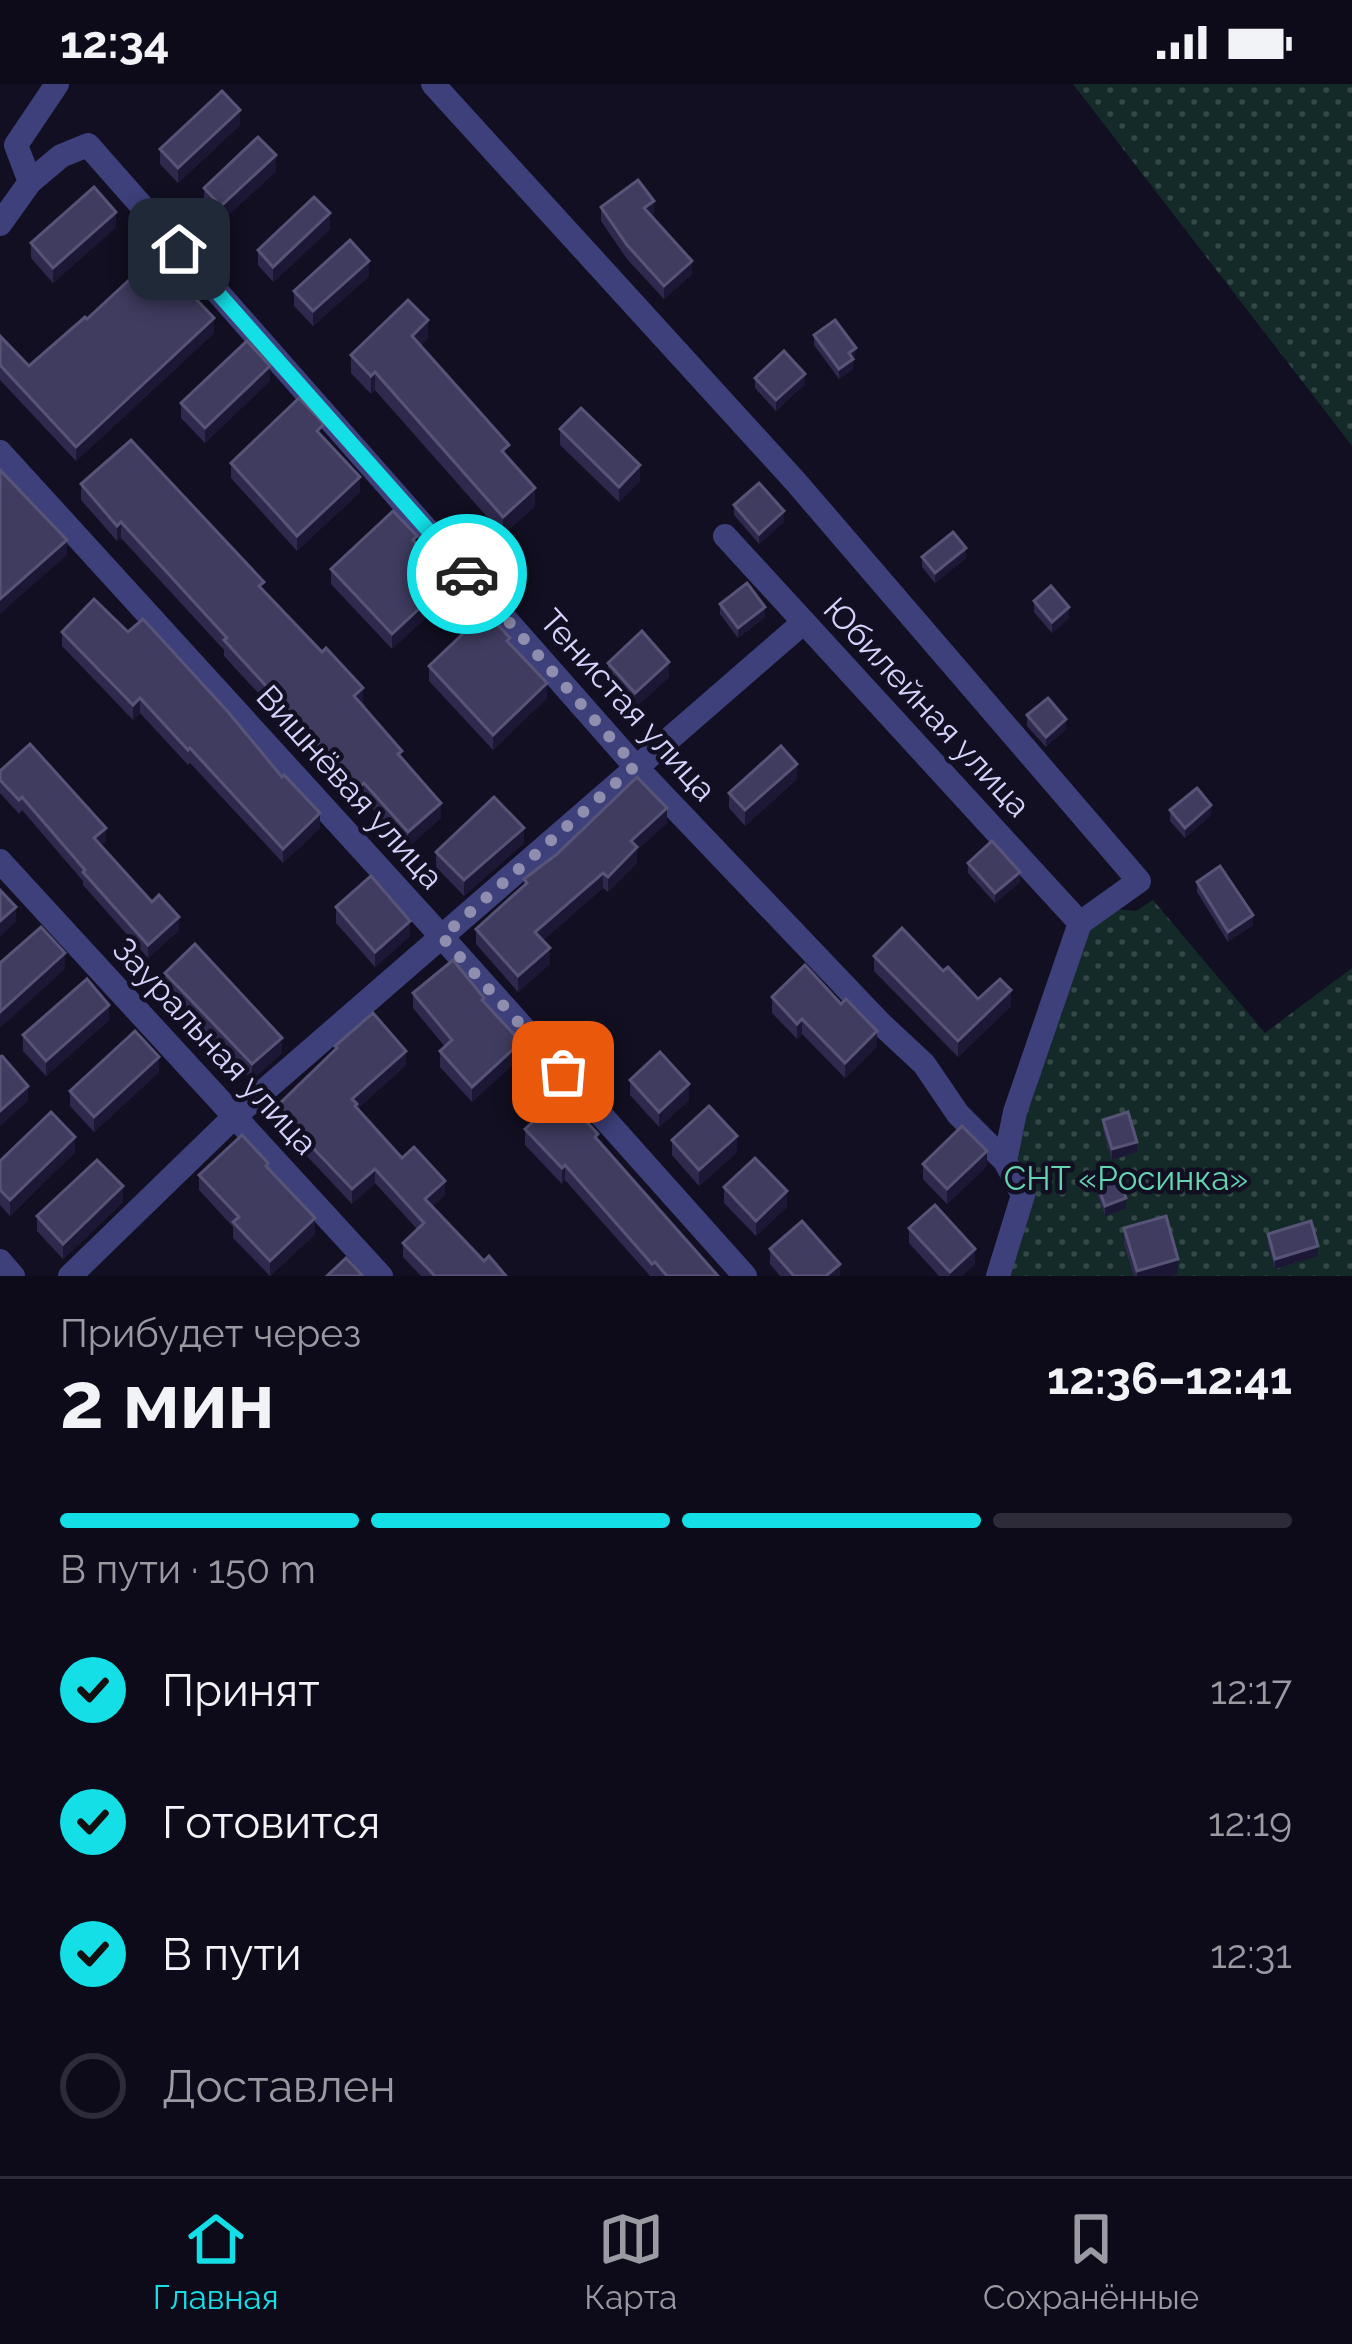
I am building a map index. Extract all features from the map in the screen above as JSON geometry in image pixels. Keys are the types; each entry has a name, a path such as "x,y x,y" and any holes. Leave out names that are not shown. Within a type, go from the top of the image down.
{"street":[{"path":"0,224 30,182 16,145 57,84"},
{"path":"433,84 795,481 1139,881 1080,923 1015,1112 1005,1161"},
{"name":"Тенистая улица","path":"30,182 62,156 88,146 635,766 924,1064 958,1114 1005,1161 1023,1195 998,1276"},
{"name":"Вишнёвая улица","path":"0,452 745,1276"},
{"name":"Юбилейная улица","path":"725,536 1080,923"},
{"path":"70,1276 235,1115 804,622"},
{"name":"Зауральная улица","path":"0,861 381,1276"},
{"path":"0,1261 14,1276"}],"green space":[{"path":"1073,84 1352,84 1352,446"},
{"name":"СНТ «Росинка»","path":"1153,900 1265,1033 1352,968 1352,1276 1003,1276 1030,1182 1011,1159 1083,928 1116,909 1136,911"}],"building":[{"path":"222,91 240,110 178,168 160,149"},
{"path":"258,137 276,155 221,206 204,188"},
{"path":"638,180 654,201 644,208 692,261 664,286 601,207"},
{"path":"94,187 116,212 53,268 31,243"},
{"path":"314,197 330,213 273,267 258,250"},
{"path":"350,240 369,261 313,311 294,291"},
{"path":"155,256 214,318 76,447 0,365 0,336 29,366"},
{"path":"408,300 428,320 412,336 509,445 502,451 535,488 503,517 375,372 371,376 351,355"},
{"path":"835,320 856,348 849,353 853,359 839,369 814,335"},
{"path":"247,341 270,366 205,428 181,403"},
{"path":"784,351 805,374 776,400 755,378"},
{"path":"299,398 324,424 317,431 360,477 297,536 231,463"},
{"path":"581,408 640,465 619,487 560,429"},
{"path":"131,440 264,582 259,586 363,688 354,696 441,803 408,832 364,783 356,790 224,640 227,638 81,484"},
{"path":"0,470 67,540 0,599"},
{"path":"759,483 784,511 759,534 734,505"},
{"path":"393,511 450,580 392,634 331,569"},
{"path":"953,532 966,548 935,573 922,557"},
{"path":"747,583 765,607 738,628 720,604"},
{"path":"1051,586 1069,607 1052,622 1034,601"},
{"path":"94,599 128,632 143,619 282,777 320,813 283,849 140,698 133,705 62,632"},
{"path":"486,612 547,683 493,735 429,666"},
{"path":"642,631 669,662 635,693 608,663"},
{"path":"1048,698 1066,719 1046,737 1027,715"},
{"path":"30,744 106,828 94,838 152,902 159,895 179,917 148,945 22,797 19,800 0,780 0,771"},
{"path":"781,746 797,764 745,810 729,793"},
{"path":"637,777 667,808 631,841 637,847 608,877 603,873 535,932 550,948 518,976 476,929"},
{"path":"1197,788 1211,805 1185,828 1170,810"},
{"path":"494,797 524,828 464,880 436,852"},
{"path":"992,841 1020,872 995,893 968,863"},
{"path":"1220,866 1253,915 1228,932 1197,882"},
{"path":"371,876 410,921 375,952 336,907"},
{"path":"0,890 16,907 0,921"},
{"path":"41,927 65,953 0,1012 0,963"},
{"path":"902,928 978,999 1000,979 1011,990 958,1041 874,956"},
{"path":"195,944 282,1038 252,1064 165,973"},
{"path":"453,960 521,1042 472,1087 440,1051 452,1040 413,993"},
{"path":"805,965 841,1004 846,999 877,1031 845,1063 802,1019 797,1024 772,997"},
{"path":"87,979 109,1005 46,1061 23,1035"},
{"path":"373,1013 406,1051 352,1099 355,1106 402,1158 414,1147 445,1181 425,1199 484,1261 489,1256 506,1276 435,1276 403,1243 424,1223 375,1169 352,1189 275,1108"},
{"path":"135,1031 159,1057 94,1117 70,1091"},
{"path":"660,1052 689,1084 659,1112 630,1080"},
{"path":"0,1057 28,1086 0,1111"},
{"path":"562,1095 718,1276 667,1276 565,1165 562,1168 525,1129"},
{"path":"709,1106 737,1136 699,1170 672,1140"},
{"path":"51,1112 75,1137 10,1200 0,1190 0,1161"},
{"path":"1128,1112 1137,1142 1112,1149 1103,1120"},
{"path":"962,1126 987,1151 947,1189 923,1164"},
{"path":"242,1135 315,1218 270,1261 233,1222 239,1217 199,1175"},
{"path":"755,1158 787,1191 756,1221 724,1187"},
{"path":"97,1160 123,1186 63,1244 37,1216"},
{"path":"1117,1174 1126,1198 1105,1206 1096,1181"},
{"path":"935,1205 975,1249 950,1272 909,1228"},
{"path":"1166,1216 1178,1259 1137,1271 1124,1228"},
{"path":"802,1221 840,1264 826,1276 794,1276 770,1249"},
{"path":"1311,1221 1318,1246 1275,1259 1268,1234"},
{"path":"346,1258 363,1276 327,1276"}],"way so far":[{"path":"467,574 635,766 442,937 563,1072"}],"route":[{"path":"179,249 467,574"}]}
